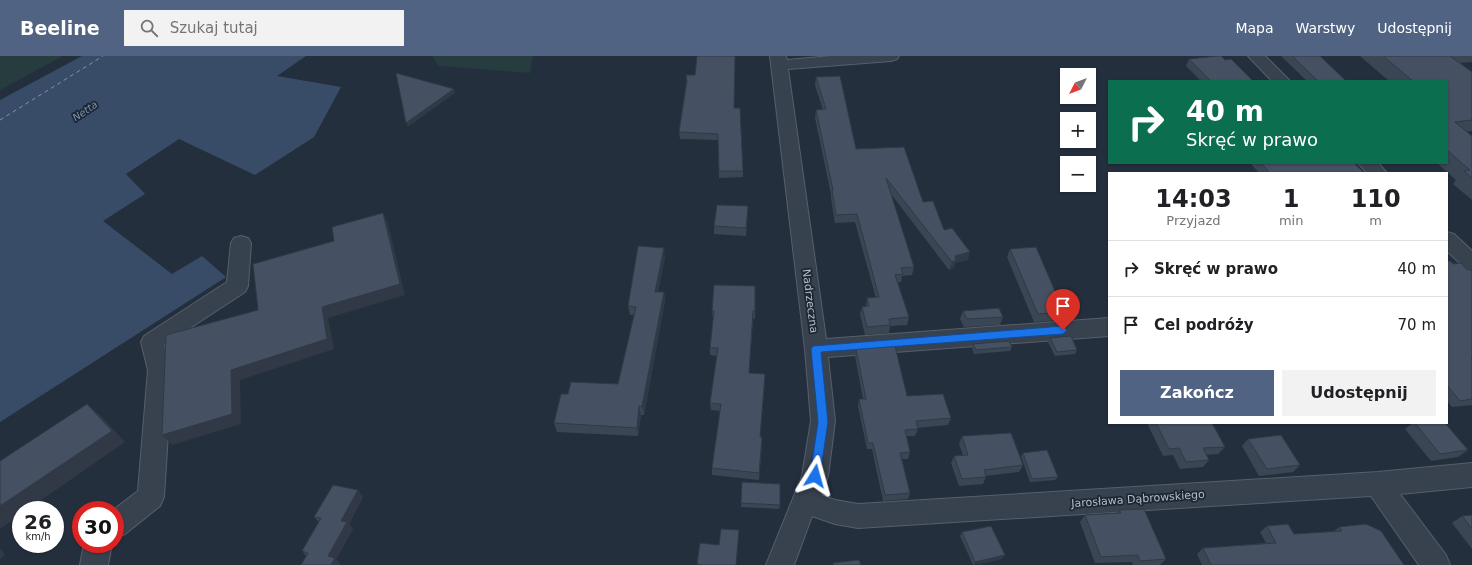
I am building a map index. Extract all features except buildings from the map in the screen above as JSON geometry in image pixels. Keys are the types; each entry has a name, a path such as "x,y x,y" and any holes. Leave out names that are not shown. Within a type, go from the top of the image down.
{"street":[{"path":"779,60 891,56"},
{"path":"1256,56 1281,80"},
{"name":"Nadrzeczna","path":"779,60 816,349 823,422 815,476 780,565"},
{"path":"1368,164 1377,172"},
{"path":"1448,240 1472,263"},
{"path":"124,518 151,497 160,370 152,342 237,286 241,243"},
{"path":"816,349 1108,327"},
{"name":"Jarosława Dąbrowskiego","path":"806,502 835,512 858,516 1378,484 1472,475"},
{"path":"1378,484 1436,565"},
{"path":"94,565 96,553"}],"green space":[{"path":"0,56 63,56 0,90"},
{"path":"432,56 533,56 530,73 439,66"}],"water":[{"name":"Netta","path":"82,56 306,56 277,76 341,87 314,137 255,175 179,139 126,174 145,194 103,221 172,274 202,256 226,277 0,422 0,100"}],"ferry route":[{"path":"0,120 103,56"}],"route":[{"path":"815,476 823,422 816,349 1063,330"}]}
